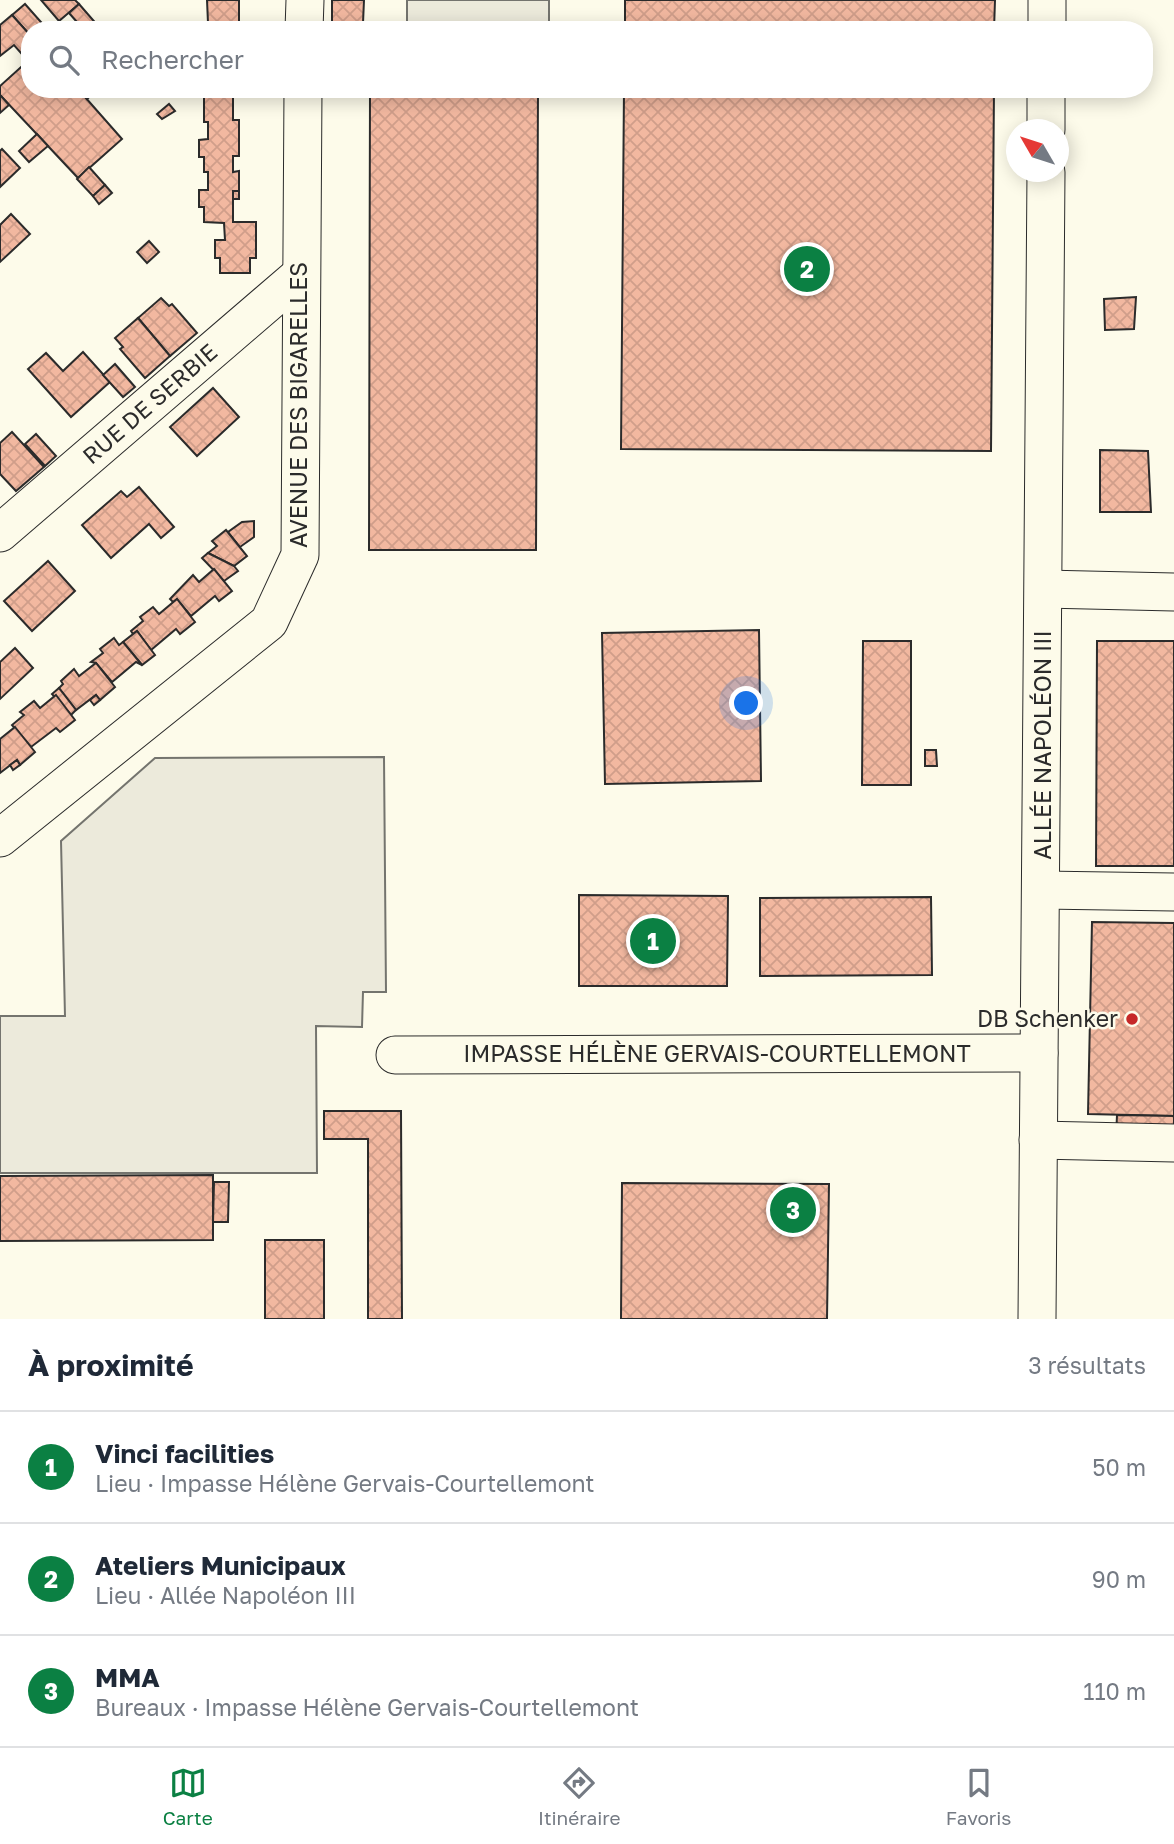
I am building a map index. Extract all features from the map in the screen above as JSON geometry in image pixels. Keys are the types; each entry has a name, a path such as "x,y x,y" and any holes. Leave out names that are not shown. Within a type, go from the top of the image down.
{"street":[{"path":"304,21 305,0"},
{"path":"1047,0 1047,21"},
{"name":"AVENUE DES BIGARELLES","path":"0,838 269,622 300,555 303,98"},
{"path":"1046,98 1046,119"},
{"name":"ALLÉE NAPOLÉON III","path":"1037,1319 1046,182"},
{"name":"RUE DE SERBIE","path":"0,533 300,275"},
{"path":"1044,589 1174,592"},
{"path":"1042,890 1174,892"},
{"name":"IMPASSE HÉLÈNE GERVAIS-COURTELLEMONT","path":"395,1055 1039,1053"},
{"path":"1038,1140 1174,1143"}],"shaded area":[{"path":"407,0 549,0 549,21 407,21"},
{"path":"384,757 386,992 363,992 362,1027 316,1026 317,1173 0,1173 0,1016 65,1016 61,841 155,758"}],"building":[{"path":"41,0 75,0 79,4 59,21"},
{"path":"207,0 239,0 239,21 208,21"},
{"path":"332,0 364,0 363,21 332,21"},
{"path":"625,0 995,0 994,21 625,21"},
{"path":"25,4 40,21 21,21 21,25 12,15"},
{"path":"79,4 94,21 76,21 69,13"},
{"path":"12,15 21,25 21,53 14,45 0,56 0,25"},
{"path":"21,67 21,98 86,98 122,139 78,178 0,95 0,86"},
{"path":"0,95 9,105 0,113"},
{"path":"204,98 233,98 233,120 239,120 239,156 233,156 233,172 239,171 239,191 233,191 233,222 256,222 256,258 250,258 250,273 220,273 220,258 215,258 215,240 225,240 224,223 204,222 204,207 199,207 199,190 208,190 208,172 204,172 204,157 199,157 199,140 208,139 208,122 204,122"},
{"path":"370,98 538,98 536,550 369,550"},
{"path":"624,98 994,98 991,451 621,449"},
{"path":"169,104 175,111 162,119 157,114"},
{"path":"37,134 48,146 29,162 19,151"},
{"path":"2,149 20,168 0,187 0,151"},
{"path":"89,167 105,185 93,196 77,179"},
{"path":"105,185 112,193 99,204 93,196"},
{"path":"233,191 239,191 239,199 233,199"},
{"path":"11,214 30,234 0,262 0,225"},
{"path":"149,241 159,252 147,263 137,252"},
{"path":"1136,297 1134,329 1105,330 1104,299"},
{"path":"161,298 169,306 172,304 197,333 170,356 138,318"},
{"path":"138,318 170,356 145,378 120,349 123,347 115,338"},
{"path":"83,352 110,382 71,417 28,369 46,353 63,371"},
{"path":"115,364 135,387 123,397 103,375"},
{"path":"213,388 239,417 197,456 170,427"},
{"path":"12,432 44,467 16,491 0,474 0,443"},
{"path":"36,434 56,456 45,466 25,444"},
{"path":"1100,450 1148,451 1151,512 1100,512"},
{"path":"139,487 174,527 161,538 149,524 111,558 82,525 121,491 127,497"},
{"path":"254,521 254,537 240,547 228,532 242,522"},
{"path":"226,530 247,556 234,566 208,553 217,546 212,541"},
{"path":"208,553 234,566 238,571 224,581 202,558"},
{"path":"48,561 75,591 32,631 4,601"},
{"path":"214,569 232,591 219,601 215,596 191,616 177,599 173,602 170,599 193,575 199,582"},
{"path":"177,599 195,622 180,634 176,629 151,650 137,631 133,634 131,631 143,621 140,617 153,607 159,614"},
{"path":"759,630 761,781 605,784 602,633"},
{"path":"137,631 155,655 142,665 123,642"},
{"path":"114,638 119,645 123,642 142,665 136,662 112,682 96,663 91,662 103,653 100,649"},
{"path":"863,641 911,641 911,785 862,785"},
{"path":"1097,641 1174,641 1174,866 1096,866"},
{"path":"15,648 33,668 0,699 0,662"},
{"path":"96,663 115,687 100,700 96,695 76,710 59,688 63,684 61,681 74,669 79,676"},
{"path":"59,688 76,710 71,715 52,694"},
{"path":"56,695 75,720 60,732 56,728 31,747 12,725 24,715 20,712 34,701 40,708"},
{"path":"96,695 100,700 94,705 90,700"},
{"path":"15,727 35,752 20,765 17,760 0,773 0,739"},
{"path":"925,750 936,750 937,766 925,766"},
{"path":"17,760 20,765 13,770 10,765"},
{"path":"579,895 728,896 727,986 579,986"},
{"path":"931,897 932,975 760,976 760,898"},
{"name":"DB Schenker","path":"1092,922 1174,923 1174,1116 1088,1114"},
{"path":"324,1111 401,1111 402,1319 368,1319 368,1139 324,1139"},
{"path":"1117,1115 1174,1116 1174,1140 1116,1139"},
{"path":"213,1175 213,1240 0,1241 0,1176"},
{"path":"214,1182 229,1182 228,1222 213,1222"},
{"path":"622,1183 829,1184 827,1319 621,1319"},
{"path":"265,1240 324,1240 324,1319 265,1319"}],"place":[{"name":"Ateliers Municipaux","path":"807,269"},
{"name":"Vinci facilities","path":"653,941"},
{"name":"DB Schenker","path":"1132,1019"},
{"name":"MMA","path":"793,1210"}]}
